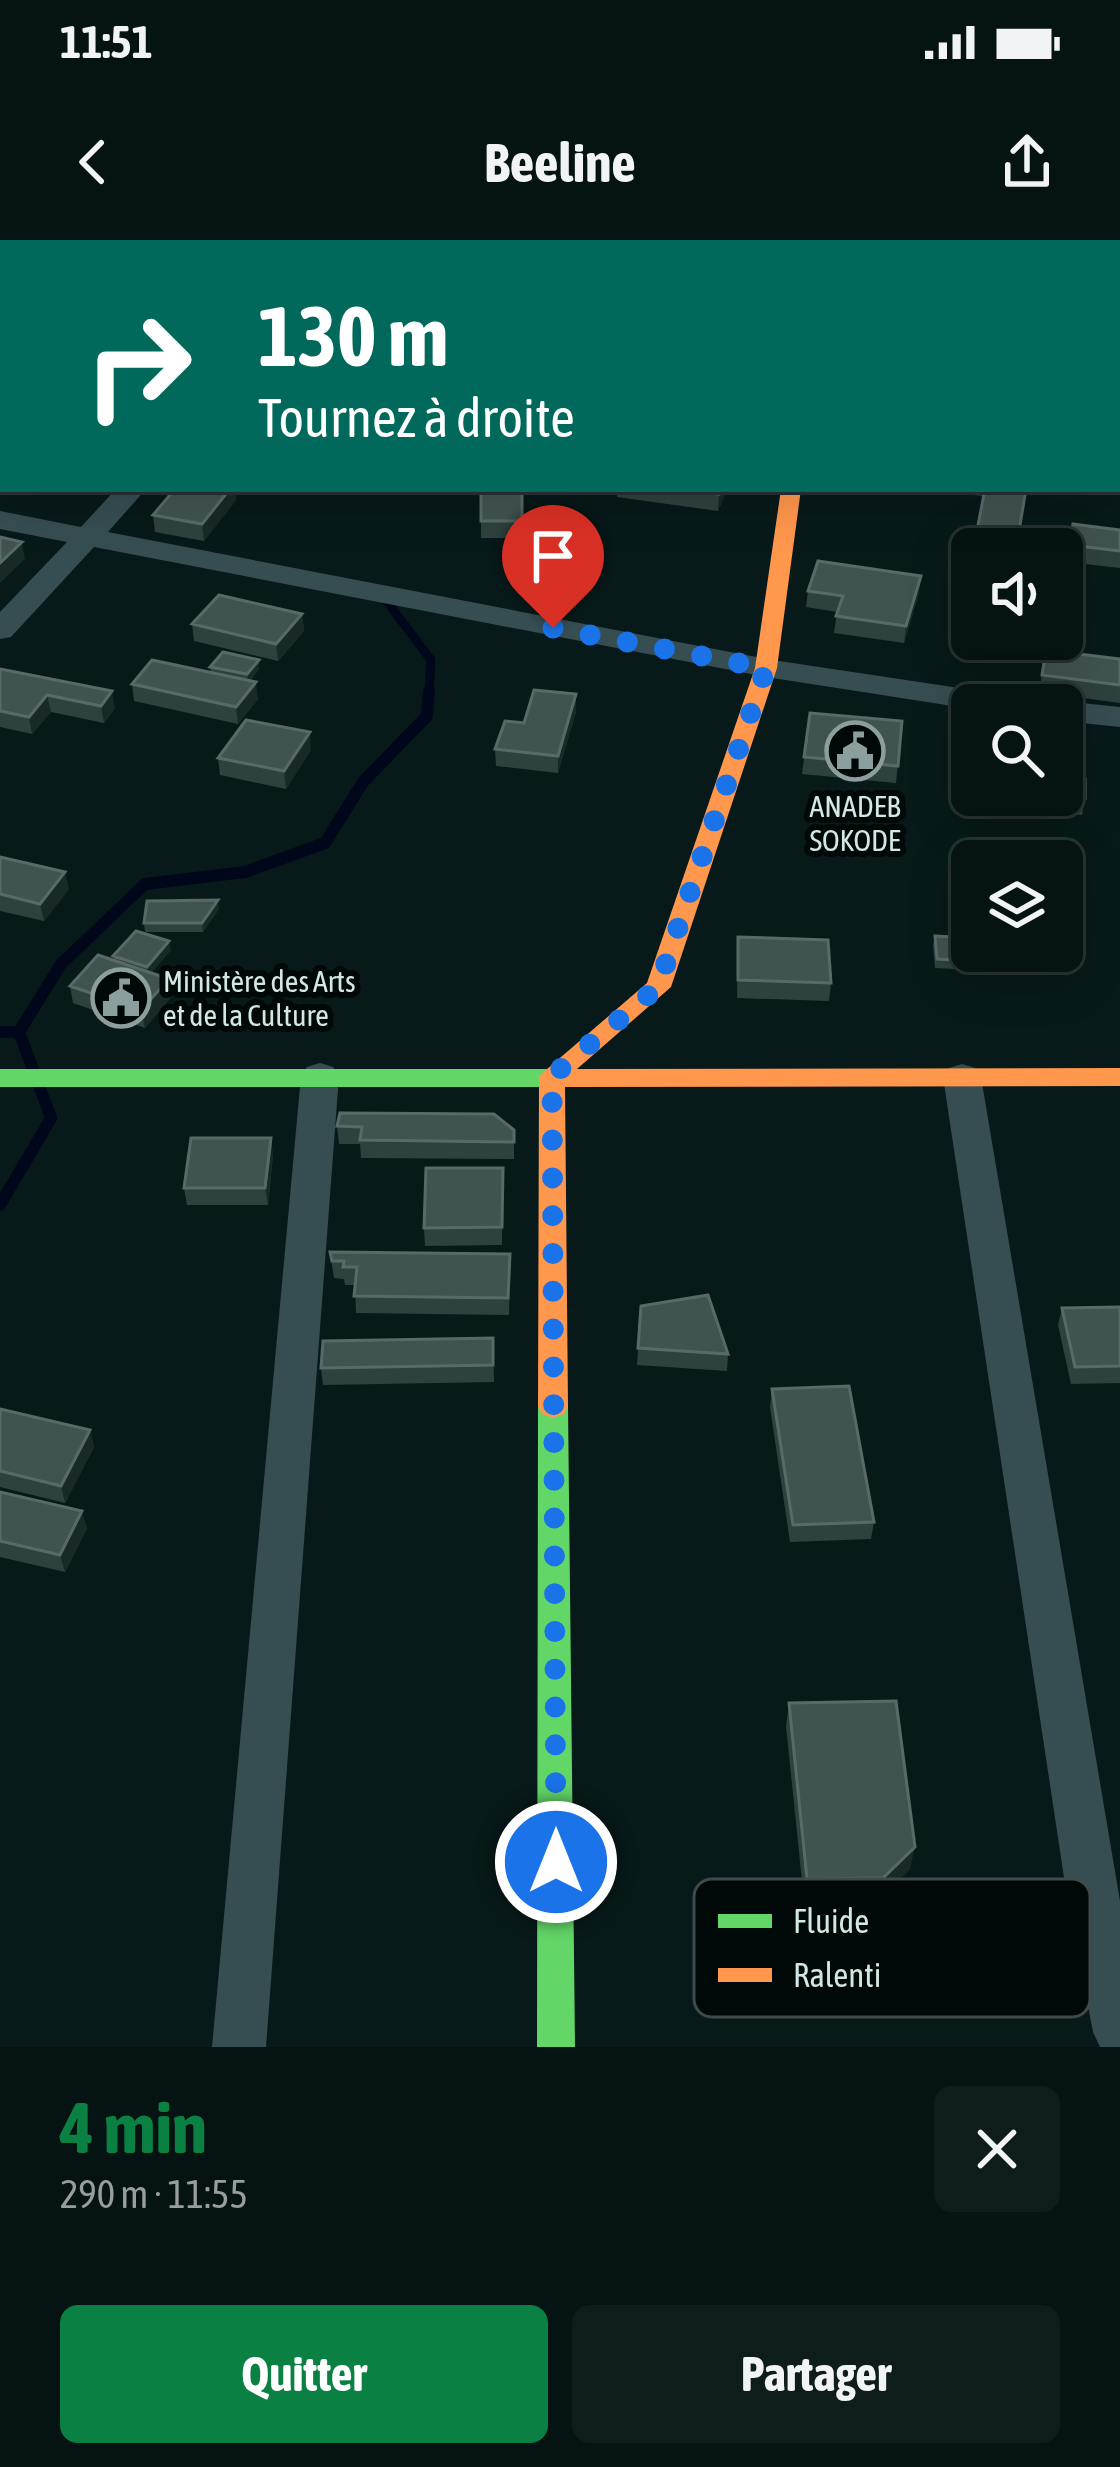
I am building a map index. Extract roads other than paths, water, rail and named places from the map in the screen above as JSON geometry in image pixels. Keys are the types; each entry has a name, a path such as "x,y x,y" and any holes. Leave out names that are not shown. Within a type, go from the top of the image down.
{"street":[{"path":"0,630 129,492"},
{"path":"552,1076 658,987 766,668 790,492"},
{"path":"0,520 766,668 951,697"},
{"path":"1083,714 1120,717"},
{"path":"239,2047 320,1076"},
{"path":"552,1076 556,2047"},
{"path":"9,1077 1120,1077"},
{"path":"962,1077 1091,1884 1120,2032"}],"waterway":[{"path":"382,595 431,660 429,694"},
{"path":"19,1032 61,964 145,884 245,872 325,843 363,782 427,716 429,691"},
{"path":"0,1032 19,1032"},
{"path":"0,1205 51,1118 19,1032"}],"place":[{"name":"ANADEB SOKODE","path":"855,751"},
{"name":"Ministère des Arts et de la Culture","path":"121,998"}]}
